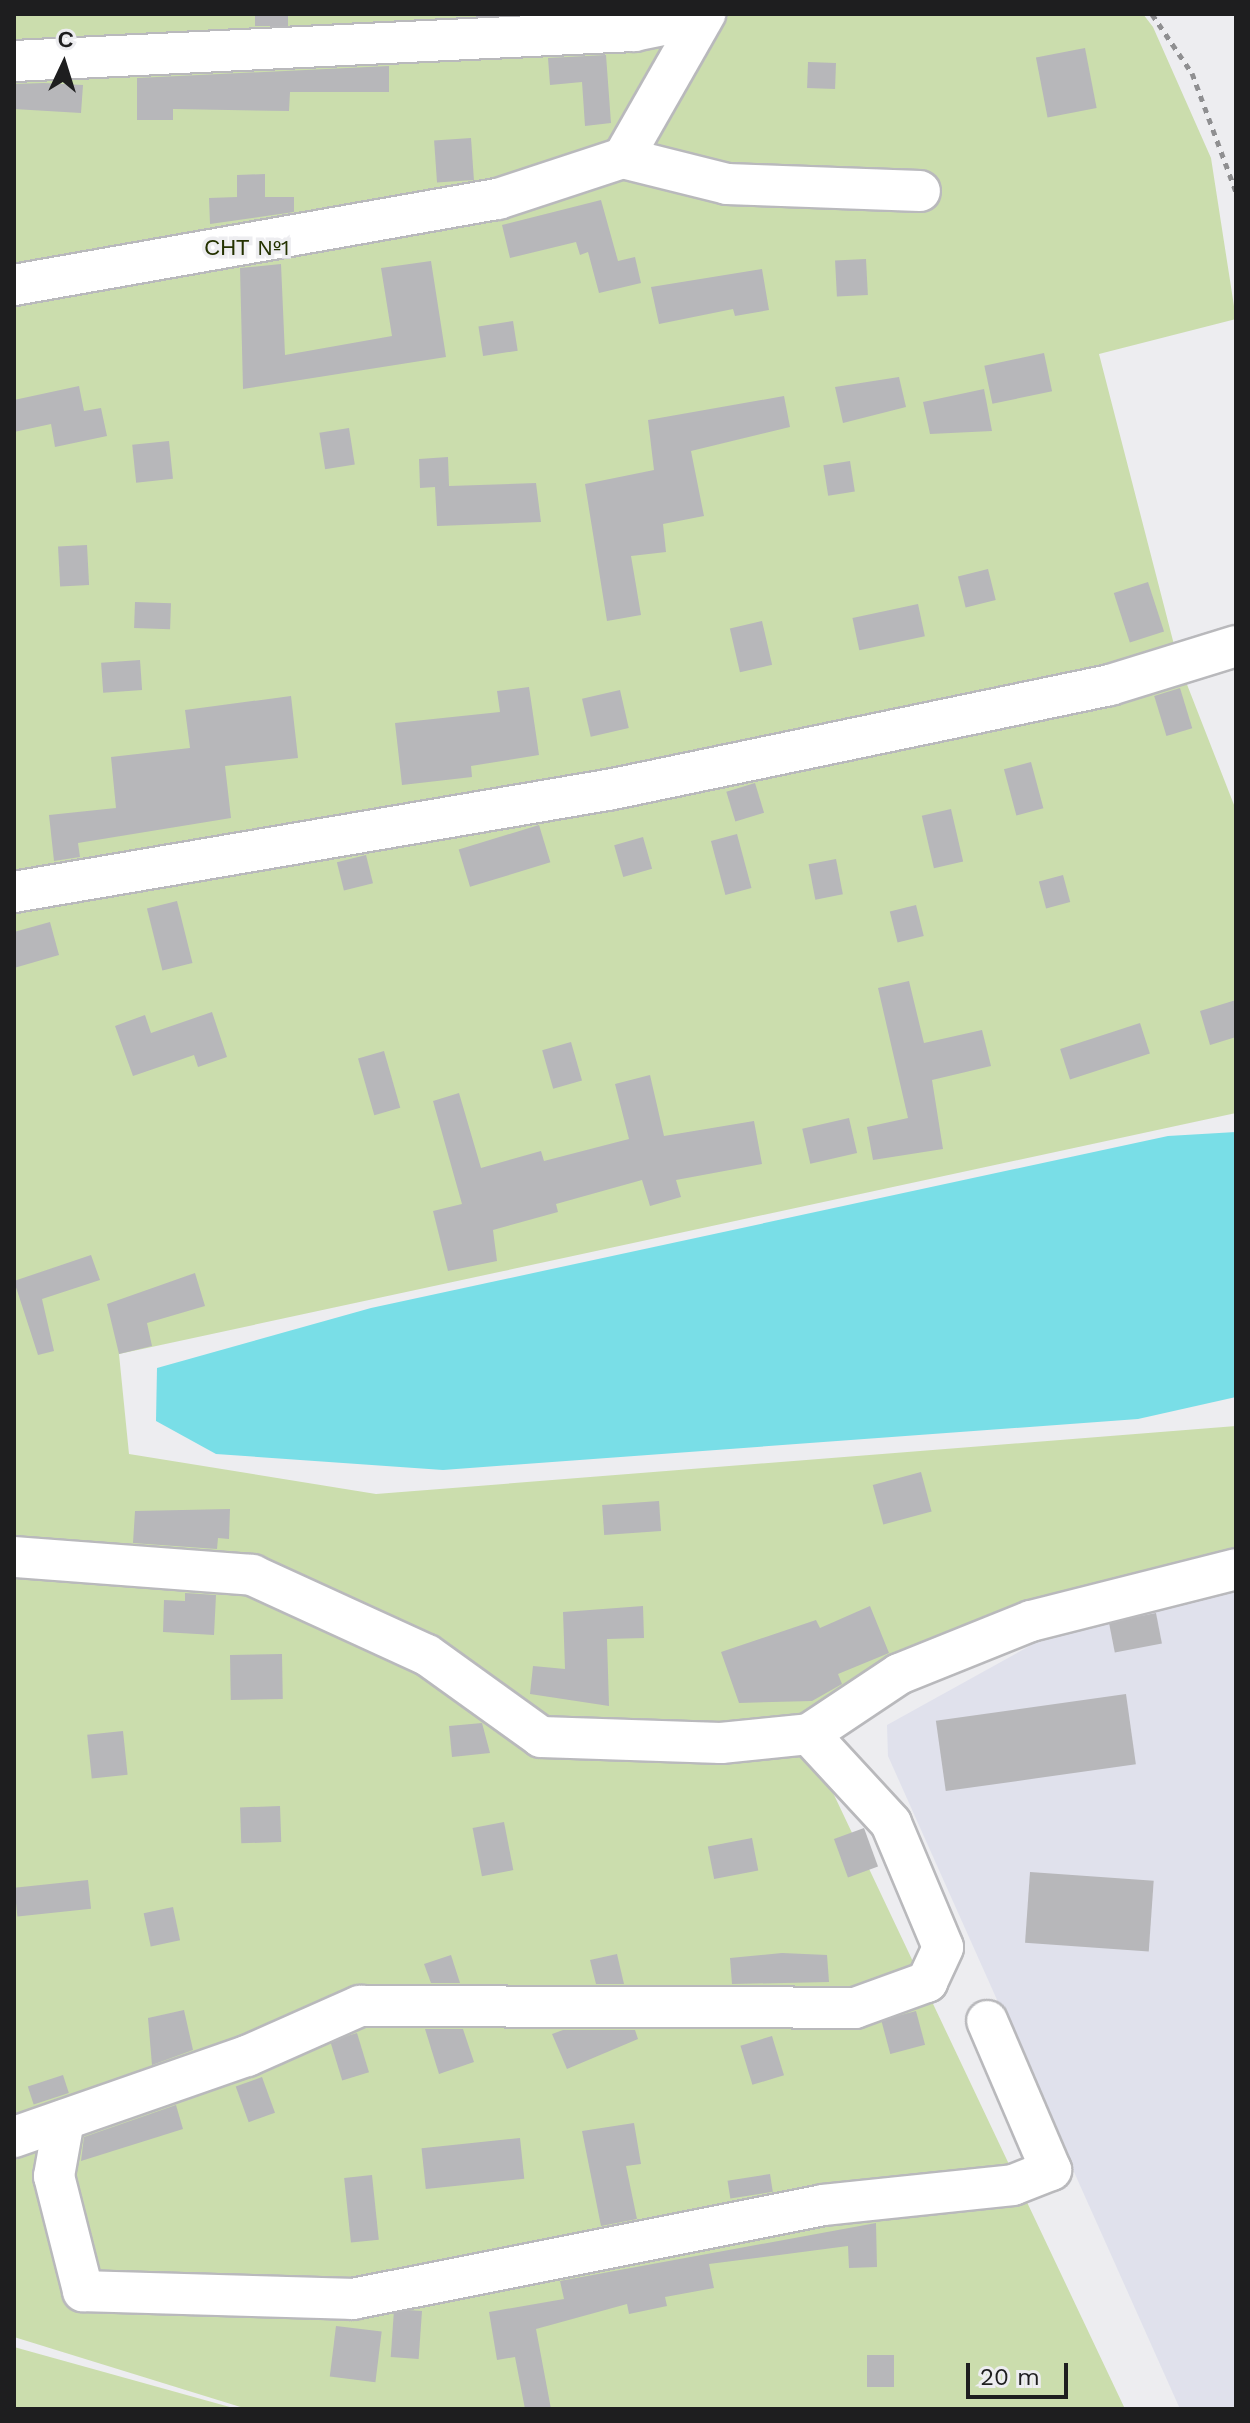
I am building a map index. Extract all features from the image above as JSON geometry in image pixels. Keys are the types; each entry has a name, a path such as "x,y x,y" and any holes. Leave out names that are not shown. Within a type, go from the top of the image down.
{"street":[{"path":"14,61 634,31 703,16"},
{"path":"623,158 703,16"},
{"path":"14,285 498,199 623,158 727,184 920,191"},
{"path":"14,892 613,789 1110,685 1236,646"},
{"path":"14,1557 252,1575 427,1655 541,1737 721,1743 809,1734 899,1674 1031,1621 1236,1569"},
{"path":"14,2137 247,2056 360,2006 855,2008 927,1982 943,1947 891,1823 809,1734"},
{"path":"64,2120 54,2176 83,2291 353,2299 823,2205 1013,2185 1051,2170 987,2021"}],"path":[{"path":"1152,14 1192,73 1236,192"}],"shaded area":[{"path":"1236,1589 1236,2409 1180,2409 888,1756 887,1725 1035,1643"}],"green space":[{"name":"СНТ №1","path":"14,14 1143,14 1153,27 1211,158 1236,319 1099,354 1179,664 1236,810 1236,1113 119,1354 129,1454 376,1494 1236,1426 1236,1556 1005,1623 808,1740 1125,2409 247,2409 14,2337"},
{"path":"14,2347 237,2409 14,2409"}],"water":[{"path":"1236,1132 1236,1397 1138,1419 443,1470 216,1454 156,1421 157,1368 371,1308 1168,1136"}],"building":[{"path":"255,14 288,14 288,26 255,26"},
{"path":"1085,48 1097,108 1048,117 1036,58"},
{"path":"606,55 611,123 585,126 582,82 550,85 548,58"},
{"path":"808,62 836,63 835,89 807,88"},
{"path":"389,66 389,92 290,92 289,111 173,109 173,120 137,120 137,78"},
{"path":"14,84 83,85 81,113 14,109"},
{"path":"471,138 474,180 437,182 434,141"},
{"path":"265,174 265,197 294,197 294,212 210,224 209,198 237,197 237,175"},
{"path":"601,200 618,261 635,257 641,283 599,293 588,252 580,255 576,242 510,258 502,225"},
{"path":"866,259 868,295 837,297 835,261"},
{"path":"431,261 446,357 243,389 240,268 281,264 285,355 392,336 381,268"},
{"path":"762,269 769,310 735,316 733,309 659,324 651,287"},
{"path":"513,321 518,351 483,356 478,326"},
{"path":"1044,353 1052,391 992,404 984,366"},
{"path":"899,377 906,407 843,423 835,387"},
{"path":"79,386 84,411 101,408 107,436 55,447 51,424 14,432 14,400"},
{"path":"984,389 992,431 930,434 923,402"},
{"path":"784,396 790,427 691,451 704,516 663,524 666,552 631,556 641,615 607,621 585,484 654,470 648,420"},
{"path":"349,428 355,465 325,469 319,433"},
{"path":"169,441 173,479 136,483 132,445"},
{"path":"448,457 449,486 536,483 541,522 437,526 435,487 420,488 419,459"},
{"path":"850,461 855,492 828,496 823,465"},
{"path":"87,545 89,585 60,586 58,547"},
{"path":"988,569 996,600 966,608 958,576"},
{"path":"1148,582 1164,631 1130,643 1114,593"},
{"path":"135,602 171,603 170,629 134,628"},
{"path":"918,604 925,636 859,650 852,618"},
{"path":"762,621 772,665 740,672 730,628"},
{"path":"140,660 142,690 103,693 101,663"},
{"path":"529,687 539,755 471,766 472,777 402,785 395,723 500,712 497,691"},
{"path":"1180,688 1192,728 1166,736 1154,696"},
{"path":"620,690 629,728 591,737 582,699"},
{"path":"291,696 298,758 225,766 231,818 78,843 80,857 54,861 49,815 116,808 111,757 190,748 185,710"},
{"path":"1031,762 1043,808 1016,816 1004,769"},
{"path":"755,783 764,813 735,821 726,792"},
{"path":"951,809 963,862 934,868 922,816"},
{"path":"539,825 550,862 470,887 459,850"},
{"path":"737,834 751,888 725,895 711,841"},
{"path":"643,837 652,869 623,877 614,845"},
{"path":"366,855 373,883 344,890 337,862"},
{"path":"836,859 843,894 815,900 809,864"},
{"path":"1063,875 1070,902 1046,909 1039,881"},
{"path":"177,901 192,963 162,971 147,908"},
{"path":"916,905 924,936 898,943 890,912"},
{"path":"50,922 59,955 14,968 14,932"},
{"path":"909,981 924,1043 982,1030 991,1066 932,1080 943,1149 873,1160 867,1127 908,1118 878,988"},
{"path":"1236,1000 1236,1037 1210,1045 1200,1011"},
{"path":"212,1012 227,1057 198,1067 194,1055 133,1076 115,1026 145,1015 151,1033"},
{"path":"1140,1023 1150,1053 1070,1079 1060,1049"},
{"path":"571,1042 582,1080 553,1089 542,1050"},
{"path":"384,1051 400,1108 374,1115 358,1058"},
{"path":"650,1075 664,1136 754,1121 762,1164 676,1180 681,1197 650,1206 642,1180 556,1204 558,1212 493,1230 497,1261 448,1271 433,1211 462,1204 433,1101 459,1093 481,1168 541,1151 544,1161 629,1139 615,1084"},
{"path":"849,1118 857,1153 810,1164 802,1129"},
{"path":"91,1255 100,1280 42,1299 54,1351 38,1355 14,1281"},
{"path":"195,1273 205,1306 147,1323 152,1346 119,1354 107,1304"},
{"path":"921,1472 932,1512 883,1525 873,1485"},
{"path":"659,1501 661,1531 604,1535 602,1505"},
{"path":"230,1509 229,1539 218,1538 217,1549 133,1543 135,1511"},
{"path":"185,1593 216,1595 214,1635 163,1632 164,1600 185,1601"},
{"path":"643,1606 644,1638 607,1639 609,1706 530,1694 533,1666 565,1669 563,1612"},
{"path":"870,1606 889,1653 838,1674 842,1684 812,1701 739,1703 721,1652 816,1620 820,1628"},
{"path":"1156,1613 1162,1643 1115,1653 1109,1622"},
{"path":"282,1654 283,1699 231,1700 230,1655"},
{"path":"1126,1694 1136,1764 946,1791 936,1721"},
{"path":"482,1723 490,1753 452,1757 449,1726"},
{"path":"123,1731 128,1775 92,1779 87,1735"},
{"path":"280,1806 281,1842 241,1843 240,1807"},
{"path":"504,1822 513,1870 482,1876 473,1828"},
{"path":"864,1828 878,1867 848,1877 834,1839"},
{"path":"752,1838 758,1870 714,1879 708,1847"},
{"path":"1030,1872 1154,1881 1149,1951 1025,1943"},
{"path":"88,1880 91,1909 17,1917 14,1888"},
{"path":"173,1907 180,1940 151,1946 144,1913"},
{"path":"782,1953 827,1955 829,1982 732,1984 730,1958"},
{"path":"617,1954 624,1984 596,1984 590,1960"},
{"path":"451,1955 460,1983 431,1983 424,1964"},
{"path":"184,2010 193,2050 152,2065 148,2018"},
{"path":"916,2011 925,2045 890,2054 881,2020"},
{"path":"425,2029 463,2029 474,2062 439,2074"},
{"path":"563,2030 635,2030 638,2039 567,2069 552,2034"},
{"path":"357,2033 369,2072 342,2080 330,2041"},
{"path":"772,2036 784,2075 752,2085 740,2046"},
{"path":"63,2075 69,2093 34,2105 28,2086"},
{"path":"262,2077 275,2113 249,2122 236,2087"},
{"path":"176,2105 183,2129 81,2161 84,2137"},
{"path":"634,2123 641,2164 626,2166 637,2219 601,2226 582,2131"},
{"path":"520,2138 524,2179 426,2189 422,2148"},
{"path":"770,2174 773,2192 730,2199 728,2181"},
{"path":"372,2175 379,2240 351,2243 344,2178"},
{"path":"876,2223 877,2267 849,2268 848,2246 709,2264 714,2288 665,2297 667,2306 629,2314 627,2304 536,2329 551,2409 525,2409 515,2357 497,2360 489,2312 564,2299 560,2281"},
{"path":"394,2309 422,2311 419,2359 391,2357"},
{"path":"336,2326 382,2332 375,2382 330,2377"},
{"path":"867,2355 894,2355 894,2387 867,2387"}]}
